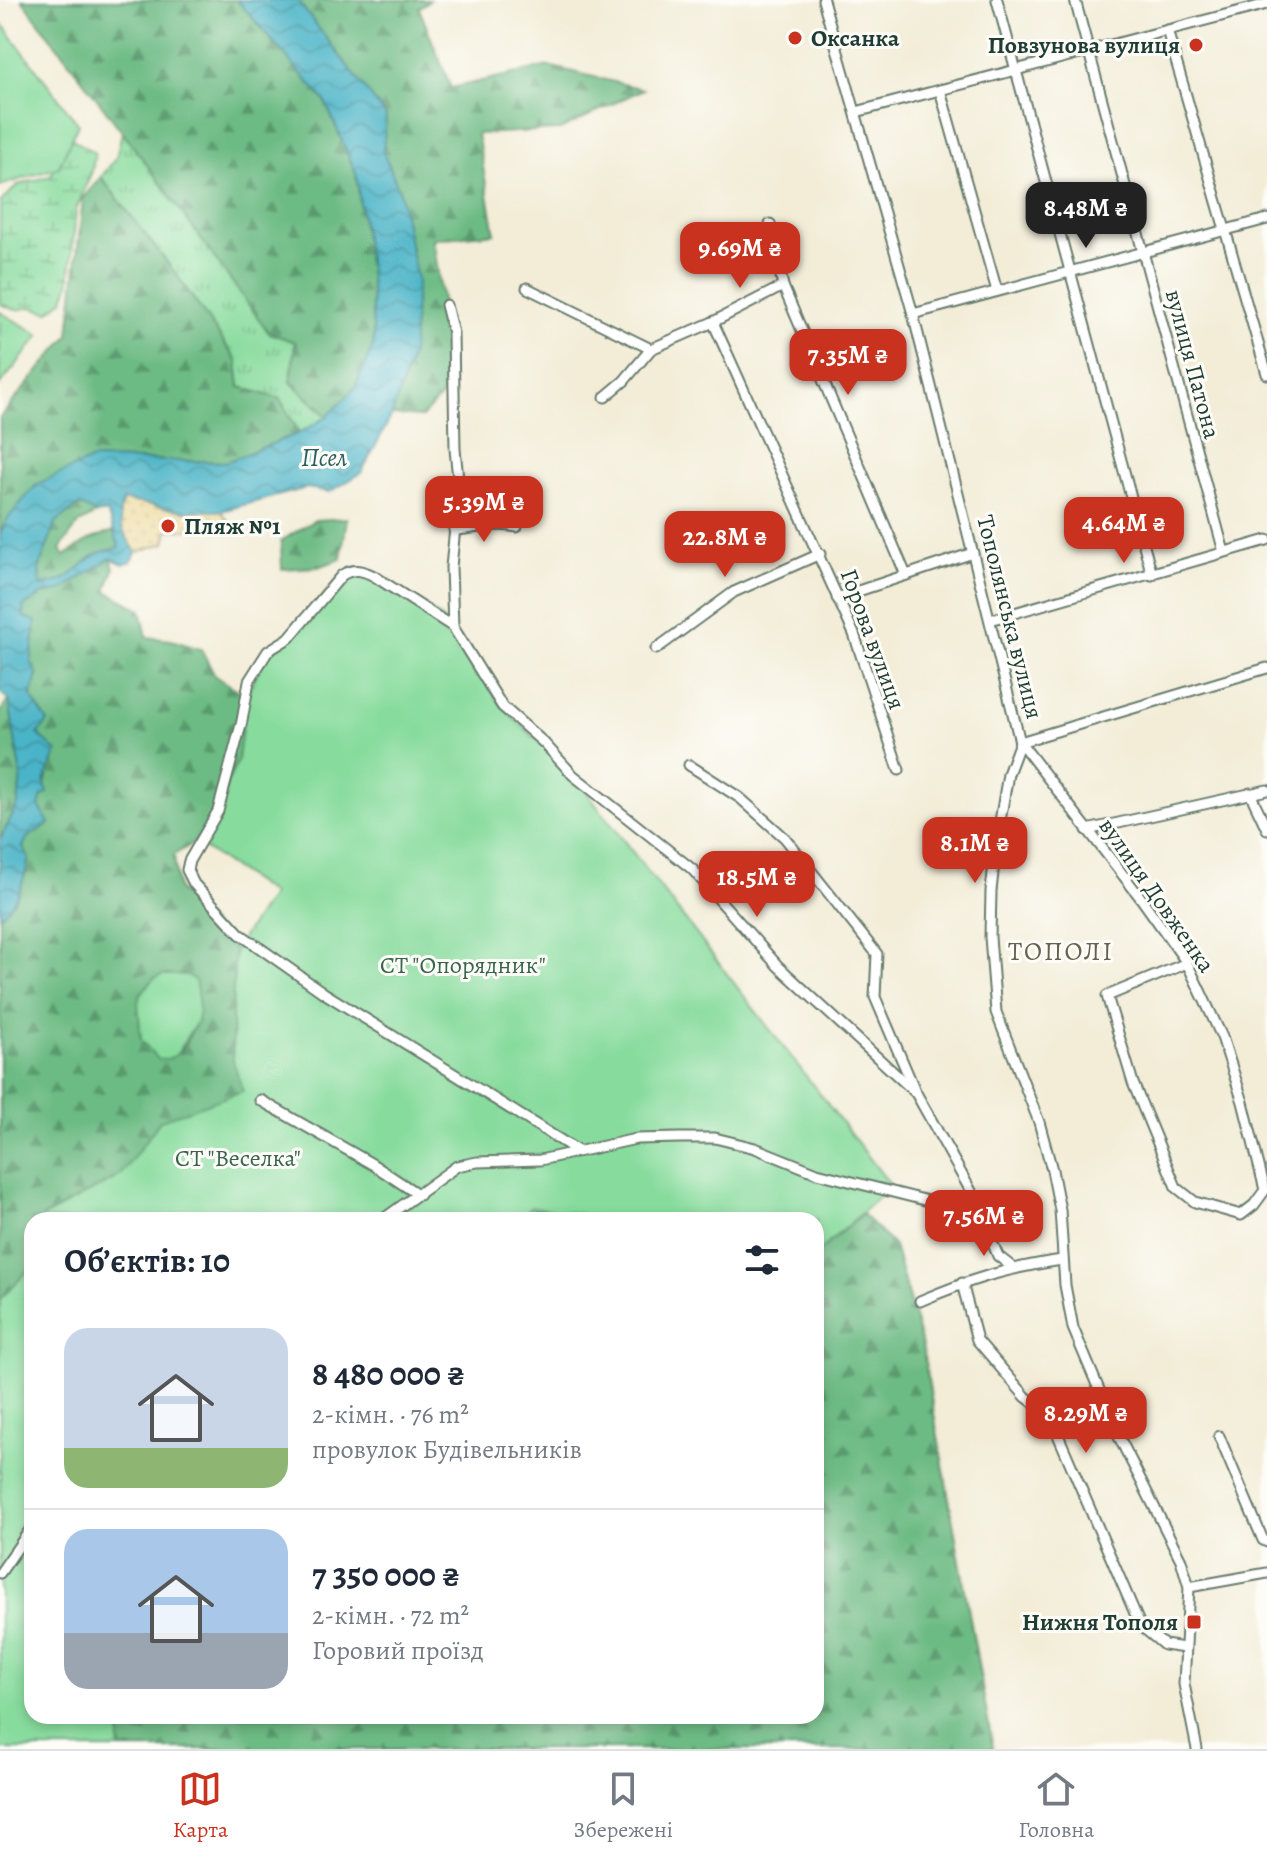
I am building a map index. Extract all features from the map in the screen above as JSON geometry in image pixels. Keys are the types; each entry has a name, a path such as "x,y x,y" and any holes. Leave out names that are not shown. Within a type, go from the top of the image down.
{"street":[{"name":"Тополянська вулиця","path":"823,0 913,314 1020,742 1008,774 996,845 990,937 996,1012 1039,1122 1052,1170 1060,1210 1062,1260 1073,1328 1119,1437 1181,1560 1189,1587 1184,1684 1197,1749"},
{"path":"997,0 1152,575"},
{"name":"вулиця Патона","path":"1075,0 1224,552"},
{"path":"856,112 1267,2"},
{"path":"1167,30 1267,374"},
{"path":"940,90 997,291"},
{"path":"913,314 1267,219"},
{"path":"770,224 783,286 906,575"},
{"path":"605,397 624,381 651,349 783,286"},
{"path":"527,288 651,349"},
{"path":"446,305 453,333 455,449 459,489 451,567 453,627"},
{"name":"Горова вулиця","path":"713,322 854,634 899,770"},
{"path":"454,530 502,524 517,527"},
{"path":"990,620 1267,540"},
{"path":"837,598 973,553"},
{"path":"656,649 734,592 820,554"},
{"path":"578,1151 324,993 240,934 194,884 187,870 218,811 242,721 249,681 268,651 289,638 342,575 349,571 363,570 453,627 502,706 544,743 573,775 692,869 778,966 916,1093"},
{"path":"1020,742 1267,668"},
{"name":"вулиця Довженка","path":"1020,742 1187,963 1226,1050 1243,1102 1265,1190 1254,1205 1241,1215 1195,1202 1176,1187 1133,1083 1107,996 1187,963"},
{"path":"689,765 740,798 785,838 877,954 875,997 916,1093 972,1193 998,1256 1012,1267"},
{"path":"1087,830 1267,790"},
{"path":"1250,793 1267,829"},
{"path":"260,1100 395,1177 419,1195"},
{"path":"394,1212 457,1166 477,1162 540,1160 636,1139 715,1138 755,1148 847,1181 956,1208 978,1209"},
{"path":"920,1301 1012,1267 1062,1260"},
{"path":"962,1283 977,1340 1026,1397 1049,1414 1140,1625 1164,1645 1185,1648"},
{"path":"1219,1436 1263,1540 1267,1542"},
{"path":"0,1573 24,1538"},
{"path":"1189,1587 1267,1573"}],"green space":[{"path":"22,0 237,0 325,101 356,174 370,276 374,343 355,388 328,417 291,382 295,342 269,333"},
{"path":"297,0 430,0 419,8 451,88 549,66 643,89 560,130 477,134 495,233 433,239 447,333 444,393 422,417 392,415 412,353 400,193 383,151 386,116"},
{"path":"0,21 78,124 59,167 0,186"},
{"path":"122,132 295,342 291,382 328,417 299,433 280,399 240,387 237,361 176,274 101,177 116,158"},
{"path":"69,137 95,153 92,171 76,210 69,285 64,299 49,312 30,307 17,310 0,304 0,203 18,185 51,176"},
{"path":"101,177 176,274 237,361 240,387 280,399 299,433 226,462 92,459 8,518 0,533 0,417 69,335 83,198"},
{"path":"0,312 40,335 0,385"},
{"path":"80,505 96,514 79,523 60,549 64,556 89,540 112,532 117,537 119,547 93,557 62,581 40,585 39,569 56,521"},
{"path":"347,518 341,559 318,567 282,569 281,541 315,520"},
{"path":"111,557 114,569 106,591 141,610 147,637 201,649 215,676 246,695 238,760 206,828 195,842 174,855 178,889 235,949 233,1061 244,1091 161,1120 120,1176 52,1212 24,1212 24,1275 0,1299 0,916 12,903 22,884 29,859 23,847 26,838 49,824 39,806 50,766 38,734 31,697 37,675 31,662 36,621 24,617 23,607 43,594 60,591","holes":["138,1003 197,1021 180,1053 141,1040"]},
{"name":"СТ \"Опорядник\"","path":"357,570 442,618 502,706 573,775 891,1186 824,1247 824,1212 566,1212 530,1207 526,1212 52,1212 120,1176 161,1120 243,1091 233,1061 235,949 272,894 195,842 206,828 238,760 246,695 268,651 280,645 342,575"},
{"path":"9,699 21,777 18,804 0,840 0,713"},
{"path":"187,975 195,981 199,1006 196,1023 179,1051 173,1057 158,1059 141,1040 138,1003 140,994 154,978"},
{"path":"530,1207 572,1212 526,1212"},
{"path":"862,1214 894,1246 922,1345 993,1749 119,1749 121,1724 824,1724 824,1247"},
{"path":"24,1275 24,1724 121,1724 119,1749 0,1749 0,1299"}],"sand":[{"name":"Пляж №1","path":"123,500 185,511 221,511 229,522 201,530 168,530 165,543 136,552 120,521"}],"water":[{"name":"Псел","path":"237,0 297,0 386,116 383,151 400,193 417,280 412,353 392,415 361,473 330,492 307,488 221,511 185,511 123,500 120,521 136,552 131,562 123,564 111,558 60,591 43,594 23,607 24,617 36,621 31,662 37,674 31,697 48,722 38,734 57,752 44,781 48,793 42,796 39,806 49,823 27,838 23,847 29,859 22,884 12,903 0,916 0,840 18,804 21,777 9,700 0,692 0,533 8,518 37,484 93,459 226,462 299,433 328,416 355,388 374,343 370,276 356,173 325,101","holes":["80,505 96,514 107,512 119,547 99,553 61,581 40,585 39,569 56,522"]}],"place":[{"name":"Оксанка","path":"795,38"},
{"name":"Повзунова вулиця","path":"1196,45"},
{"name":"Пляж №1","path":"168,526"},
{"name":"Нижня Тополя","path":"1194,1622"}],"district":[{"name":"ТОПОЛІ","path":"1061,951"}],"park label":[{"name":"СТ \"Веселка\"","path":"238,1158"}]}
